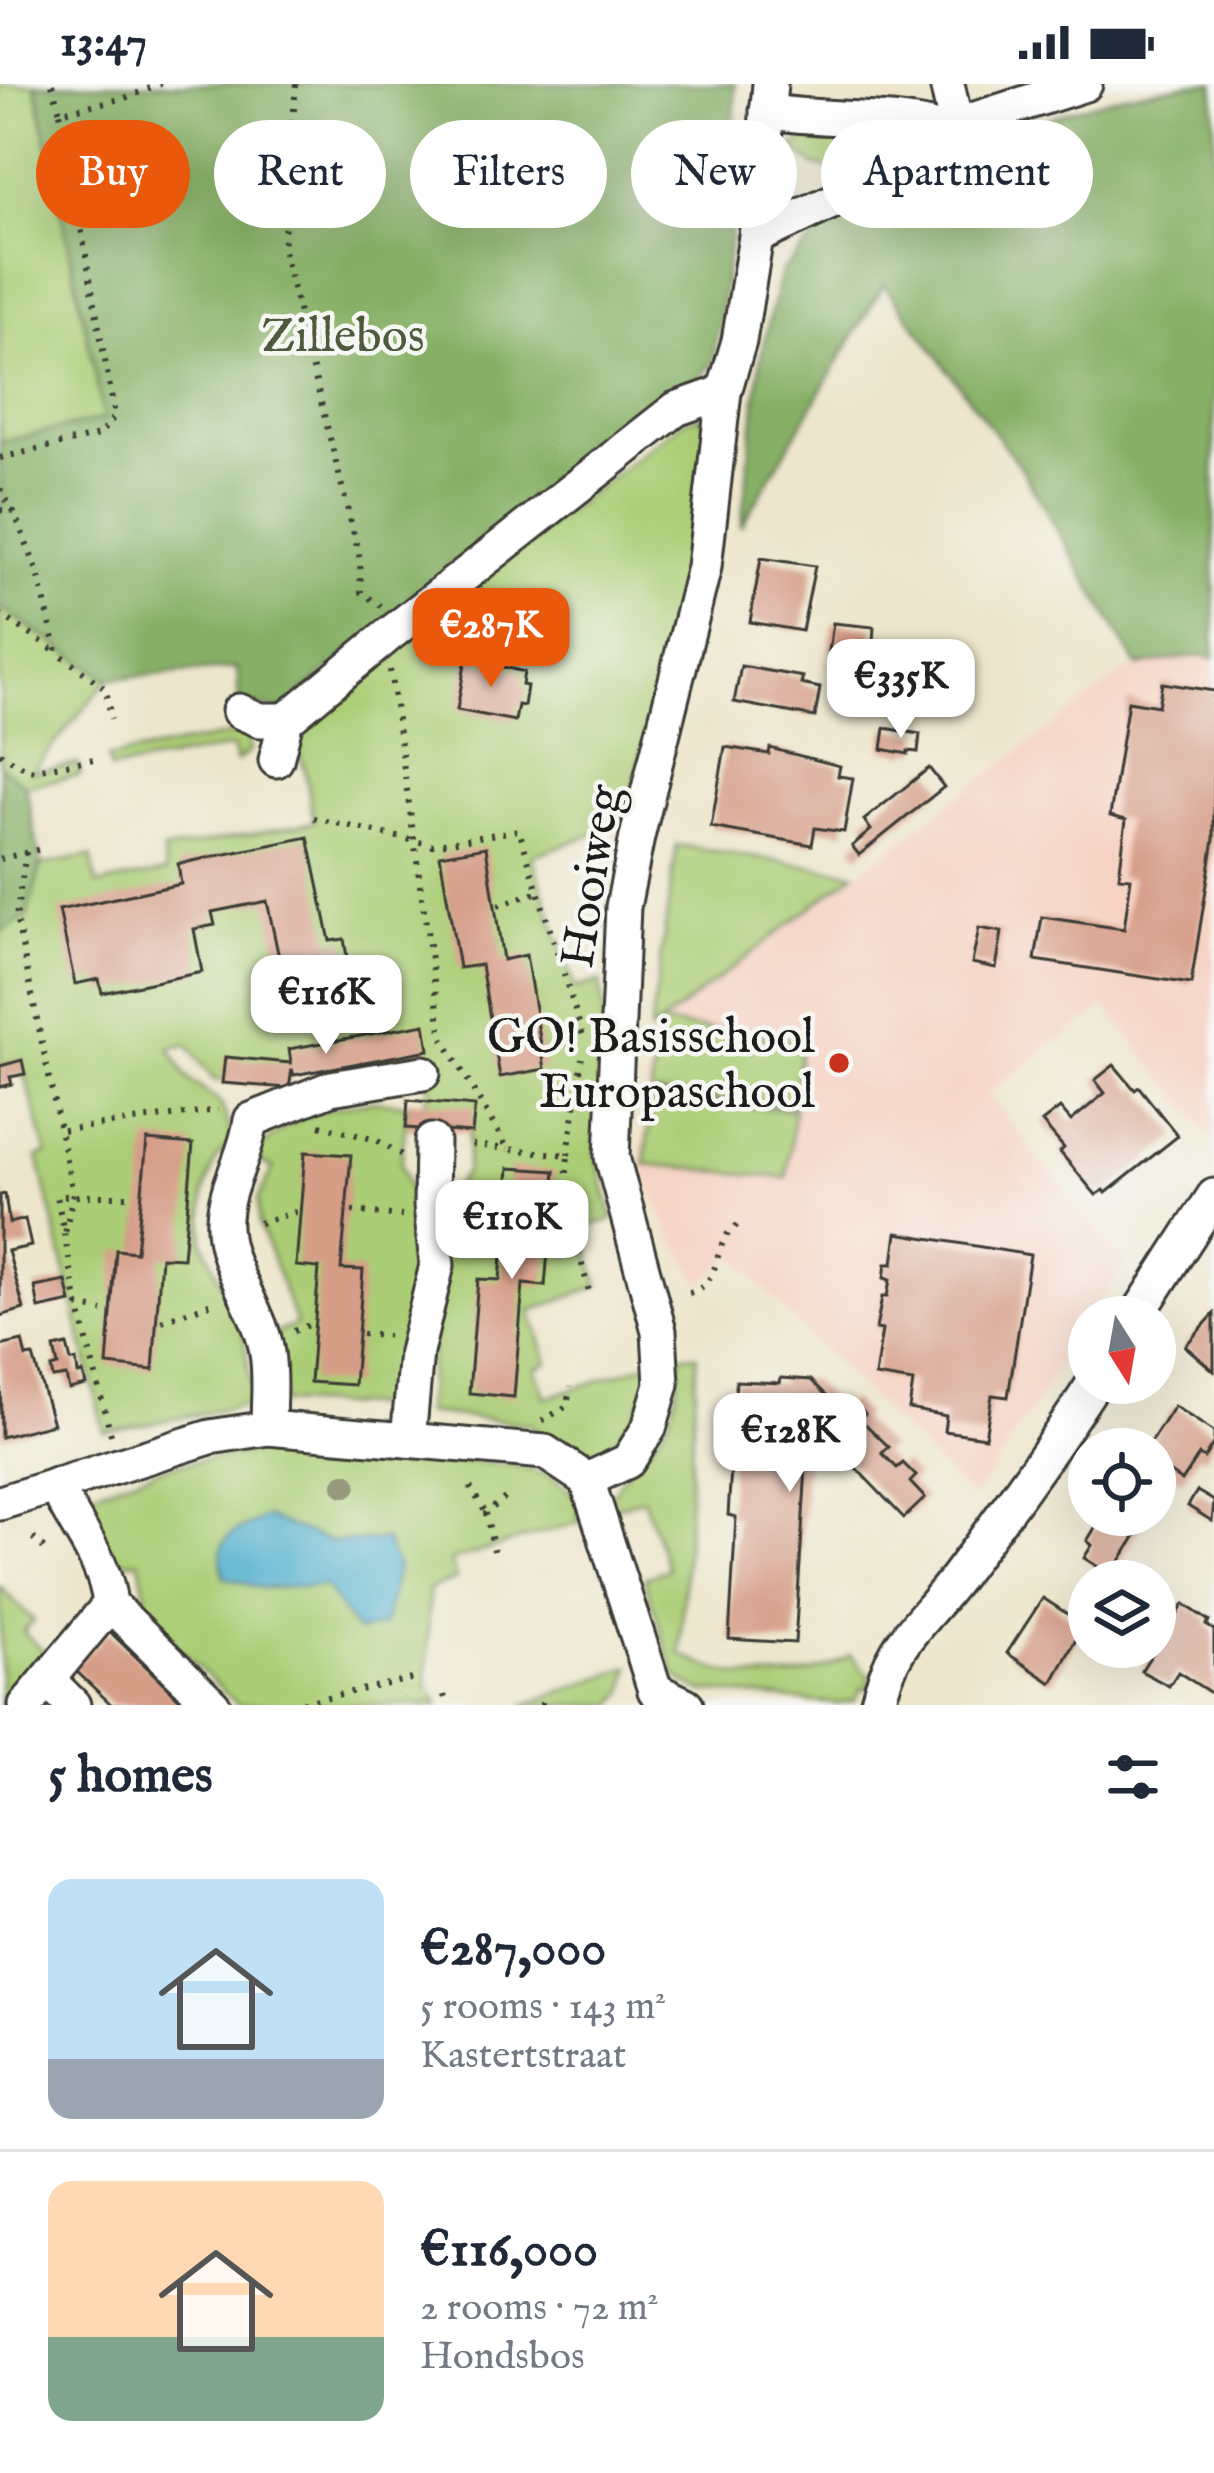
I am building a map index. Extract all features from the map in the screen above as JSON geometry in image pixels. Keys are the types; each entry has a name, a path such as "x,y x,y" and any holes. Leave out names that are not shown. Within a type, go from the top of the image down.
{"street":[{"path":"946,84 948,120"},
{"path":"970,120 1085,84"},
{"path":"769,98 807,118 860,120"},
{"name":"Hooiweg","path":"587,1480 628,1461 649,1428 662,1384 659,1331 611,1157 622,930 637,837 704,567 724,392 739,341 757,237 769,98"},
{"path":"757,237 821,207"},
{"path":"276,760 286,720 676,410 724,392"},
{"path":"239,711 260,720 286,720"},
{"path":"268,1428 267,1349 232,1259 223,1222 231,1184 247,1151 234,1115 331,1088 423,1073"},
{"path":"408,1440 416,1352 437,1265 431,1205 417,1148"},
{"path":"1150,1296 1214,1196"},
{"path":"877,1705 886,1667 896,1651 952,1583 1079,1404"},
{"path":"0,1503 210,1437 268,1428 545,1452 587,1480 645,1697 686,1705"},
{"path":"56,1485 70,1517 115,1586 213,1705"},
{"path":"73,1705 37,1692 115,1586"}],"path":[{"path":"0,458 100,435 115,416 52,84"},
{"path":"60,112 125,98 161,84"},
{"path":"296,84 283,249 361,559 361,592 396,630 413,840 442,1036 508,1149"},
{"path":"0,489 38,573 57,652"},
{"path":"0,510 14,512"},
{"path":"0,614 106,689 111,719"},
{"path":"0,753 29,771 94,758"},
{"path":"314,818 433,844 518,830 585,1041 565,1200 590,1295"},
{"path":"0,859 45,848"},
{"path":"26,852 16,917 73,1193 64,1239"},
{"path":"498,904 540,892"},
{"path":"63,1130 234,1115"},
{"path":"319,1124 417,1148"},
{"path":"472,1145 568,1155"},
{"path":"113,1444 78,1306 57,1196 135,1196"},
{"path":"352,1211 418,1217"},
{"path":"259,1223 296,1212"},
{"path":"452,1220 500,1222"},
{"path":"689,1293 706,1286 714,1276 719,1244 728,1229 741,1222"},
{"path":"162,1321 225,1298"},
{"path":"78,1306 103,1311"},
{"path":"362,1334 404,1337"},
{"path":"542,1421 567,1406 570,1387"},
{"path":"470,1487 486,1513 494,1552"},
{"path":"486,1513 510,1494"},
{"path":"33,1538 50,1554"},
{"path":"291,1705 420,1677"},
{"path":"542,1694 542,1705"},
{"path":"444,1695 448,1705"}],"shaded area":[{"name":"GO! Basisschool Europaschool","path":"1214,627 1214,1141 1105,1006 987,1094 1125,1263 1104,1296 1068,1296 1068,1352 973,1500 733,1255 701,1284 668,1229 641,1167 650,1031 1121,674"}],"green space":[{"path":"0,84 35,84 42,120 36,120 36,228 65,228 104,419 0,442"},
{"name":"Zillebos","path":"36,84 735,84 734,120 631,120 631,228 732,228 713,363 689,387 621,427 281,710 239,704 237,668 108,679 0,607 0,442 104,419 65,228 190,228 190,120 43,120"},
{"path":"1214,84 1214,658 1202,655 1137,666 1021,468 884,284 741,527 762,349 781,272 825,228 1093,228 1093,120 1044,120 1125,95"},
{"path":"821,136 821,167 797,151 797,144"},
{"path":"700,416 707,427 686,587 623,824 532,856 575,989 600,982 603,1011 596,1154 613,1219 582,1229 599,1286 531,1311 548,1362 535,1368 546,1398 653,1362 628,1425 603,1458 563,1447 530,1424 425,1413 446,1208 466,1171 472,1109 425,1108 432,1068 422,1028 305,1055 282,1081 214,1080 187,1045 170,1048 187,1078 221,1103 232,1135 229,1146 216,1158 204,1193 203,1241 243,1331 253,1404 104,1432 38,1157 47,1154 21,1060 0,1066 0,932 27,917 41,865 91,856 97,885 166,872 163,851 314,822 295,740 326,699 683,421"},
{"path":"0,607 108,679 32,772 78,764 81,775 26,786 0,766"},
{"path":"240,733 249,739 250,751 236,762 232,747 110,770 108,758"},
{"path":"0,766 26,786 41,865 27,917 0,932"},
{"path":"677,845 855,873 660,1024 801,1040 794,1107 651,1093 658,1027 650,1031"},
{"path":"652,1096 794,1111 787,1178 645,1164"},
{"path":"375,1101 408,1104 401,1164 423,1227 429,1264 400,1407 283,1403 276,1333 296,1324 259,1223 258,1200 273,1168 258,1161 258,1152 296,1121"},
{"path":"681,1355 697,1355 680,1653 721,1671 765,1678 809,1673 850,1655 870,1676 868,1688 862,1688 854,1701 839,1704 701,1691 674,1673 644,1578 668,1569 643,1498 610,1509 616,1487 667,1421"},
{"path":"276,1447 513,1465 551,1476 577,1498 580,1522 450,1561 456,1579 429,1589 427,1686 439,1705 238,1705 144,1616 139,1561 118,1561 85,1507 85,1494 169,1466"},
{"path":"0,1587 34,1621 23,1632 47,1654 1,1705"},
{"path":"630,1667 625,1691 613,1705 523,1705"}],"water":[{"path":"265,1517 331,1542 385,1540 397,1568 384,1625 357,1632 325,1586 261,1588 224,1577 223,1544"}],"building":[{"path":"761,558 815,566 802,631 750,622"},
{"path":"833,623 874,627 872,656 829,651"},
{"path":"466,658 524,672 524,706 518,705 515,721 457,710"},
{"path":"741,666 803,677 801,684 820,688 815,717 734,702"},
{"path":"1162,683 1214,691 1214,839 1191,984 1035,960 1042,917 1124,929 1131,878 1119,877 1126,820 1110,816 1128,701 1158,706"},
{"path":"885,728 920,734 918,752 882,749"},
{"path":"725,747 769,754 770,748 840,766 838,776 853,778 844,832 815,828 812,845 711,827"},
{"path":"929,768 944,787 859,855 852,846 871,830 864,820"},
{"path":"308,837 330,941 344,939 347,957 282,972 267,901 212,912 215,925 194,929 202,972 102,993 99,979 75,984 59,910 181,884 178,864"},
{"path":"486,847 503,960 526,955 545,1069 500,1077 481,965 459,968 440,855"},
{"path":"979,928 1002,932 996,968 972,963"},
{"path":"425,1024 429,1050 294,1075 292,1069 289,1088 222,1083 225,1057 291,1063 289,1049"},
{"path":"22,1060 25,1074 10,1077 12,1084 0,1087 0,1066"},
{"path":"1114,1065 1135,1090 1139,1087 1178,1136 1106,1193 1096,1195 1042,1122 1060,1108 1071,1121 1105,1093 1095,1080"},
{"path":"408,1100 475,1106 472,1133 406,1128"},
{"path":"147,1140 193,1144 183,1258 161,1257 153,1370 107,1365 116,1250 136,1252"},
{"path":"305,1152 351,1155 341,1269 363,1270 354,1385 310,1382 319,1268 296,1266"},
{"path":"509,1168 555,1171 545,1286 523,1284 514,1397 469,1393 478,1279 500,1280"},
{"path":"5,1194 9,1223 25,1219 31,1246 8,1251 24,1309 0,1316 0,1195"},
{"path":"897,1233 1030,1255 1008,1397 992,1395 985,1437 944,1431 946,1416 909,1409 913,1382 875,1376 882,1330 876,1329 890,1280 884,1278 886,1264 893,1264"},
{"path":"66,1281 71,1302 39,1309 35,1287"},
{"path":"1214,1314 1214,1371 1185,1346"},
{"path":"22,1341 26,1357 33,1356 53,1424 1,1437 0,1346"},
{"path":"67,1345 86,1385 69,1389 66,1376 53,1378 51,1368 58,1366 54,1348"},
{"path":"781,1378 811,1380 840,1409 850,1399 865,1414 860,1419 889,1447 882,1453 897,1468 903,1463 916,1476 910,1482 925,1498 904,1518 809,1419 795,1643 729,1639 736,1517 728,1515 734,1422 756,1423 757,1411 734,1410 736,1381 780,1383"},
{"path":"1174,1406 1214,1432 1204,1458 1199,1455 1182,1481 1176,1477 1176,1428 1160,1428"},
{"path":"1197,1491 1214,1501 1212,1521 1188,1506"},
{"path":"1090,1536 1136,1536 1120,1560 1087,1560 1084,1558 1092,1545 1087,1541"},
{"path":"1043,1598 1068,1614 1068,1654 1052,1683 1007,1653"},
{"path":"1184,1604 1214,1630 1214,1695 1178,1672 1169,1686 1141,1671 1176,1668 1176,1616"},
{"path":"109,1631 186,1705 112,1705 73,1668"}],"place":[{"name":"GO! Basisschool Europaschool","path":"839,1063"}]}
